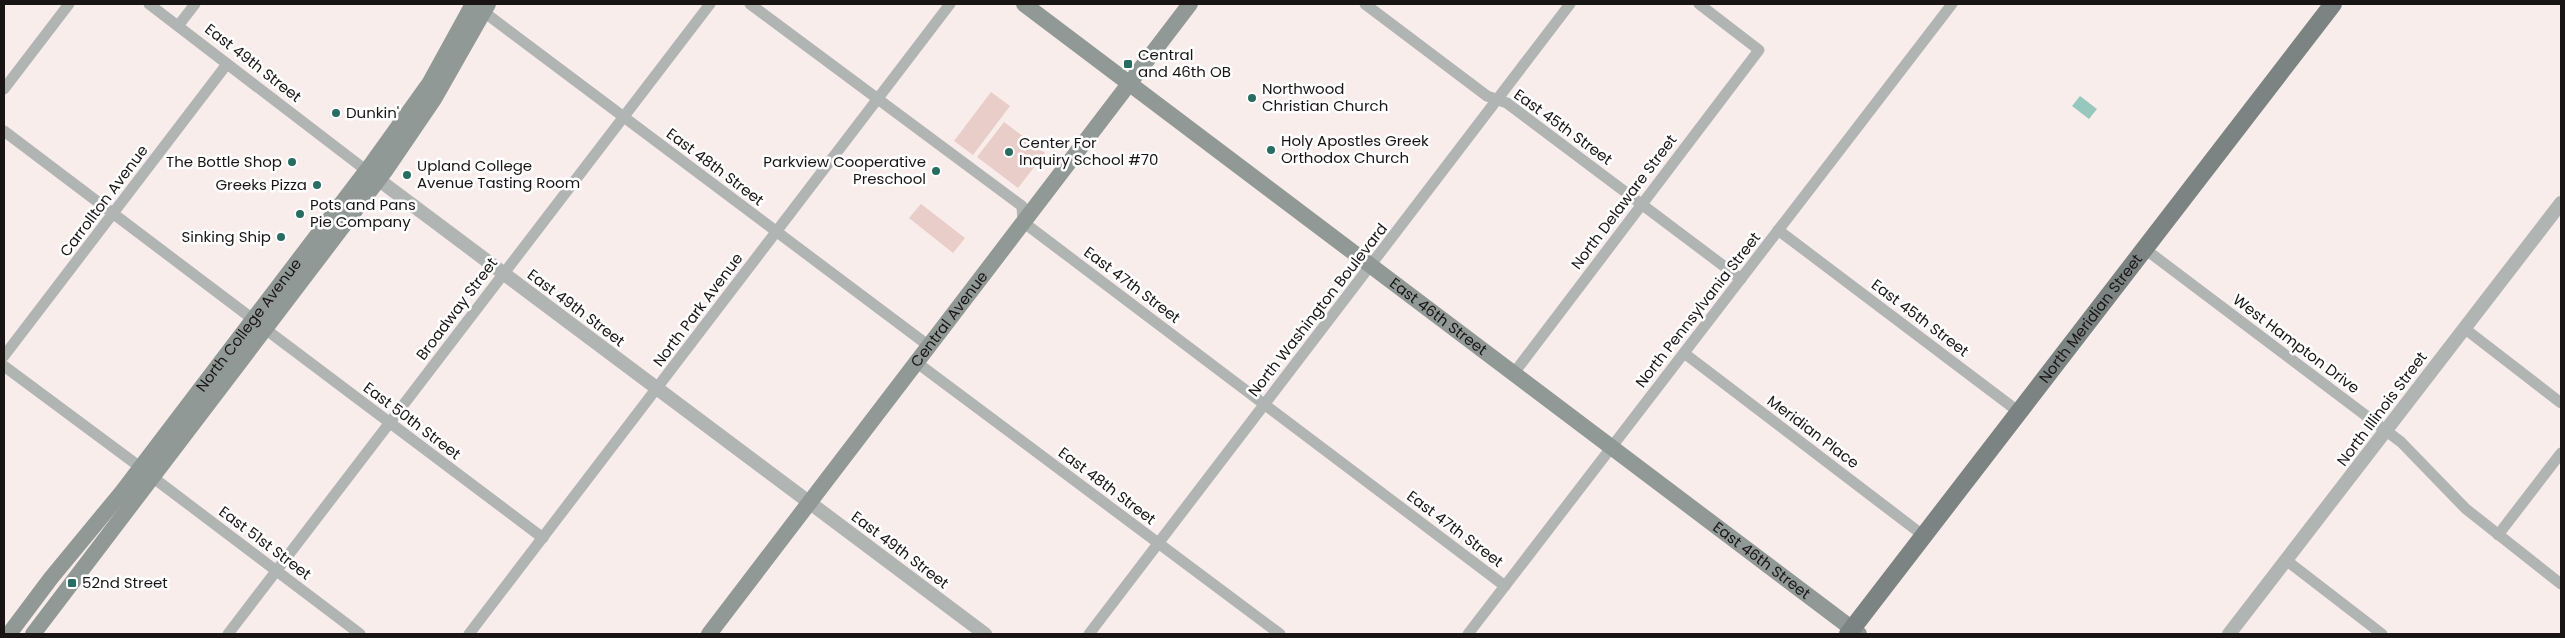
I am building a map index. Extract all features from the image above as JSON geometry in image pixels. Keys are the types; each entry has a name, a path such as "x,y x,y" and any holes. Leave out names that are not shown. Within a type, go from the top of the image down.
{"main road":[{"name":"East 46th Street","path":"1024,4 1612,447 1853,633"},
{"name":"Central Avenue","path":"709,634 1190,4"},
{"name":"North Meridian Street","path":"1853,633 1924,536 2333,4"},
{"name":"North College Avenue","path":"32,634 146,472 434,99 481,7"},
{"name":"North College Avenue","path":"9,634 50,578 146,472"}],"street":[{"path":"4,88 69,4"},
{"name":"East 49th Street","path":"149,4 373,176 985,634"},
{"path":"178,26 195,4"},
{"name":"Broadway Street","path":"228,634 710,4"},
{"path":"750,4 1022,206 1023,222"},
{"name":"North Park Avenue","path":"469,634 950,4"},
{"name":"East 45th Street","path":"1365,4 1487,96 1507,103 1741,279"},
{"name":"North Washington Boulevard","path":"1089,634 1499,100 1570,4"},
{"name":"North Delaware Street","path":"1514,373 1760,50 1699,4"},
{"name":"North Pennsylvania Street","path":"1468,634 1952,4"},
{"name":"East 48th Street","path":"481,7 623,117 929,346"},
{"name":"Carrollton Avenue","path":"4,356 228,64"},
{"name":"East 50th Street","path":"4,131 543,538"},
{"name":"North Illinois Street","path":"2230,634 2464,328 2560,207"},
{"name":"East 47th Street","path":"1023,222 1505,586"},
{"name":"East 45th Street","path":"1778,230 2019,412"},
{"name":"West Hampton Drive","path":"2145,249 2411,451 2466,509 2561,584"},
{"path":"2464,328 2561,402"},
{"name":"Meridian Place","path":"1684,353 1924,536"},
{"name":"East 48th Street","path":"916,362 1280,634"},
{"name":"East 51st Street","path":"4,366 360,634"},
{"path":"2498,536 2561,453"},
{"path":"2286,560 2382,634"}],"shaded area":[{"path":"991,92 1010,106 973,155 954,141"},
{"path":"1004,122 1045,153 1018,188 977,157"},
{"path":"921,204 965,238 953,253 909,218"}],"water":[{"path":"2080,96 2097,109 2089,119 2072,106"}],"place":[{"name":"Central and 46th OB","path":"1128,64"},
{"name":"Northwood Christian Church","path":"1252,98"},
{"name":"Dunkin'","path":"336,113"},
{"name":"Holy Apostles Greek Orthodox Church","path":"1271,150"},
{"name":"Center For Inquiry School #70","path":"1009,152"},
{"name":"The Bottle Shop","path":"292,162"},
{"name":"Parkview Cooperative Preschool","path":"936,171"},
{"name":"Upland College Avenue Tasting Room","path":"407,175"},
{"name":"Greeks Pizza","path":"317,185"},
{"name":"Pots and Pans Pie Company","path":"300,214"},
{"name":"Sinking Ship","path":"281,237"},
{"name":"52nd Street","path":"72,583"}]}
